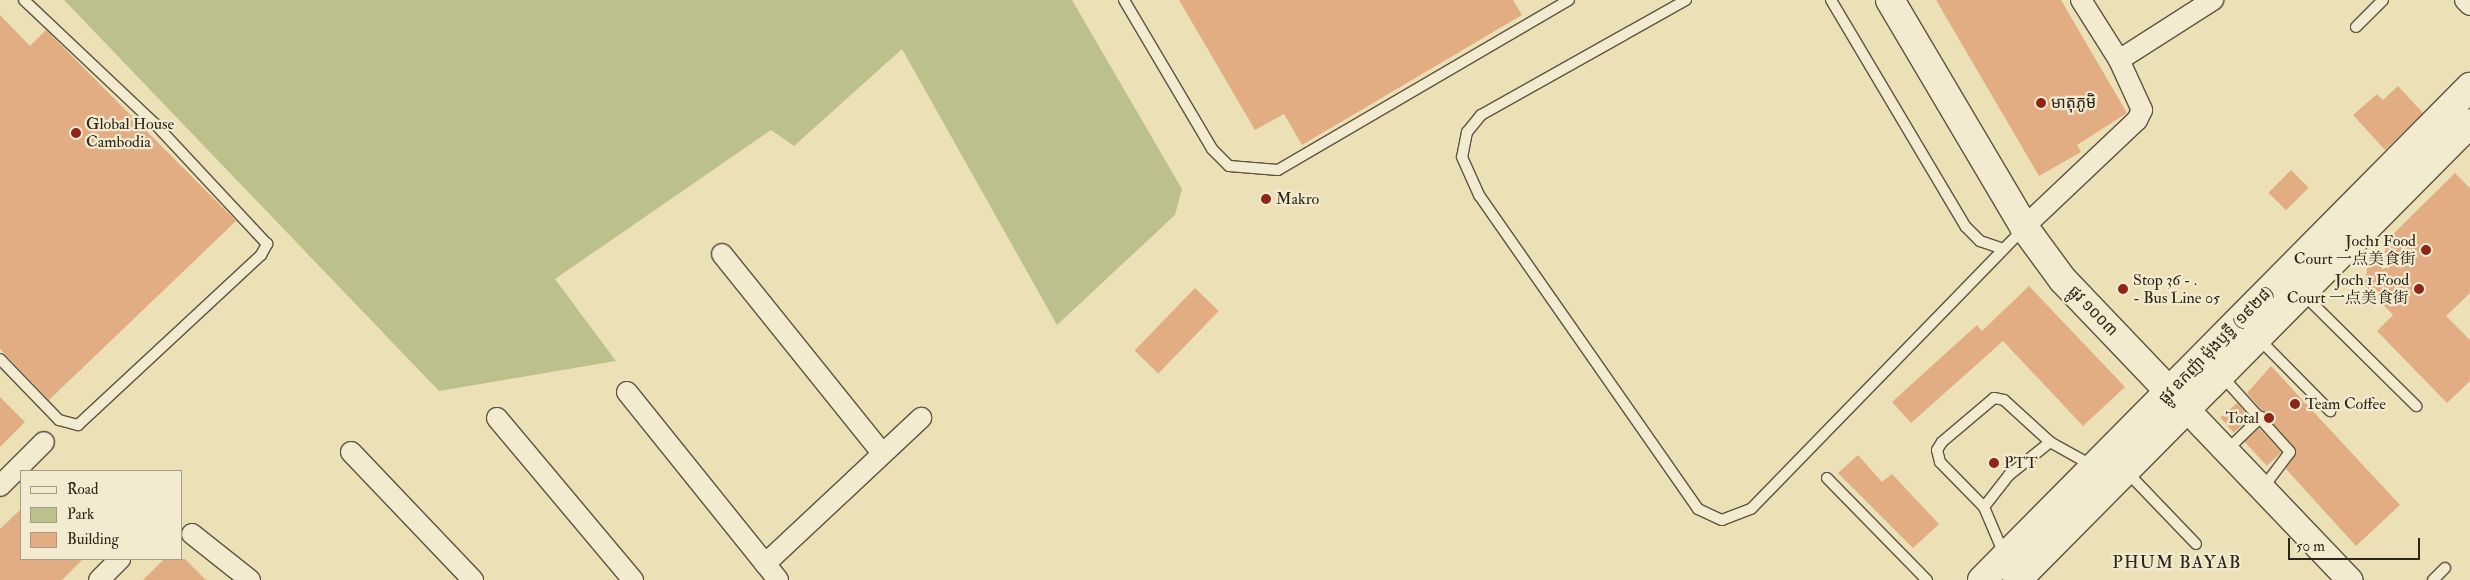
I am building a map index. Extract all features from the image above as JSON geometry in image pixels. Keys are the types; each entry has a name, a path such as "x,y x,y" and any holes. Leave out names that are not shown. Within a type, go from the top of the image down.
{"main road":[{"name":"ផ្លូវ ១០០៣","path":"1890,0 2024,227 2064,280 2178,401"},
{"name":"ផ្លូវ ឧកញ៉ា ម៉ុងឫទ្ធី (១៩២៨)","path":"2015,571 2096,467 2178,401 2293,284 2470,87"},
{"name":"ផ្លូវ ឧកញ៉ា ម៉ុងឫទ្ធី (១៩២៨)","path":"1982,580 2015,571 2125,470 2178,401 2220,375 2257,338 2293,284 2470,123"}],"street":[{"path":"2024,227 2137,120 2141,101 2119,60 2081,0"},
{"path":"2119,60 2213,0"},
{"path":"2464,0 2470,5"},
{"path":"722,254 882,453"},
{"path":"627,392 778,580"},
{"name":"ផ្លូវ ១០០៣","path":"2178,401 2350,580"},
{"path":"497,418 633,580"},
{"path":"765,564 921,418"},
{"path":"0,486 44,442"},
{"path":"351,452 473,580"},
{"path":"192,534 250,580"},
{"path":"99,580 119,560"}],"lane":[{"path":"0,359 59,420 78,425 261,255 267,244 155,124 24,0"},
{"path":"1124,0 1218,155 1229,166 1278,170 1570,0"},
{"path":"1686,0 1481,115 1466,132 1462,158 1479,195 1698,509 1722,520 1752,509 2024,227"},
{"path":"1831,0 1966,227 1980,241 2003,249"},
{"path":"2356,27 2383,0"},
{"path":"2293,284 2416,406"},
{"path":"2257,338 2330,411"},
{"path":"2220,375 2261,417 2290,452 2262,489"},
{"path":"2015,571 1984,507 1940,462 1937,450 1942,442 1994,398 2004,400 2050,442 2096,467"},
{"path":"2226,450 2261,417"},
{"path":"1984,507 2010,475 2050,442"},
{"path":"2125,470 2196,544"},
{"path":"1827,478 1927,580"},
{"path":"2433,580 2445,568"}],"green space":[{"path":"64,0 1072,0 1182,189 1175,215 1057,325 902,49 794,146 771,130 555,279 616,361 439,391"}],"building":[{"path":"1179,0 1513,0 1522,15 1302,145 1284,114 1255,130"},
{"path":"1936,0 2061,0 2127,113 2077,145 2081,152 2039,176"},
{"name":"Global House Cambodia","path":"0,15 30,46 46,30 236,221 49,400 0,349"},
{"path":"2398,86 2423,113 2385,150 2353,115 2377,94 2383,100"},
{"path":"2291,170 2309,188 2286,210 2268,193"},
{"name":"Joch 1 Food Court 一点美食街","path":"2455,173 2470,188 2470,293 2446,316 2470,340 2470,381 2447,403 2377,331 2393,315 2365,286 2367,268 2386,250 2382,245"},
{"path":"2029,286 2125,387 2083,426 2003,341 1911,423 1892,402 1977,325 1982,331"},
{"path":"1195,288 1219,311 1158,374 1135,351"},
{"path":"2271,366 2400,505 2356,546 2286,469 2296,450 2247,393"},
{"path":"0,397 25,422 0,447"},
{"path":"2237,403 2250,418 2234,433 2220,417"},
{"path":"2259,428 2282,452 2267,466 2244,442"},
{"path":"1858,455 1882,482 1892,474 1939,524 1913,548 1838,473"},
{"path":"20,510 20,560 82,560 62,580 0,580 0,529"},
{"path":"185,559 206,580 143,580 163,560"}],"place":[{"name":"មាតុភូមិ","path":"2041,103"},
{"name":"Global House Cambodia","path":"76,133"},
{"name":"Makro","path":"1266,199"},
{"name":"Joch1 Food Court 一点美食街","path":"2426,250"},
{"name":"Stop 36 - . - Bus Line 05","path":"2123,289"},
{"name":"Joch 1 Food Court 一点美食街","path":"2419,289"},
{"name":"Team Coffee","path":"2295,404"},
{"name":"Total","path":"2269,418"},
{"name":"PTT","path":"1994,463"}],"district":[{"name":"PHUM BAYAB","path":"2177,563"}]}
